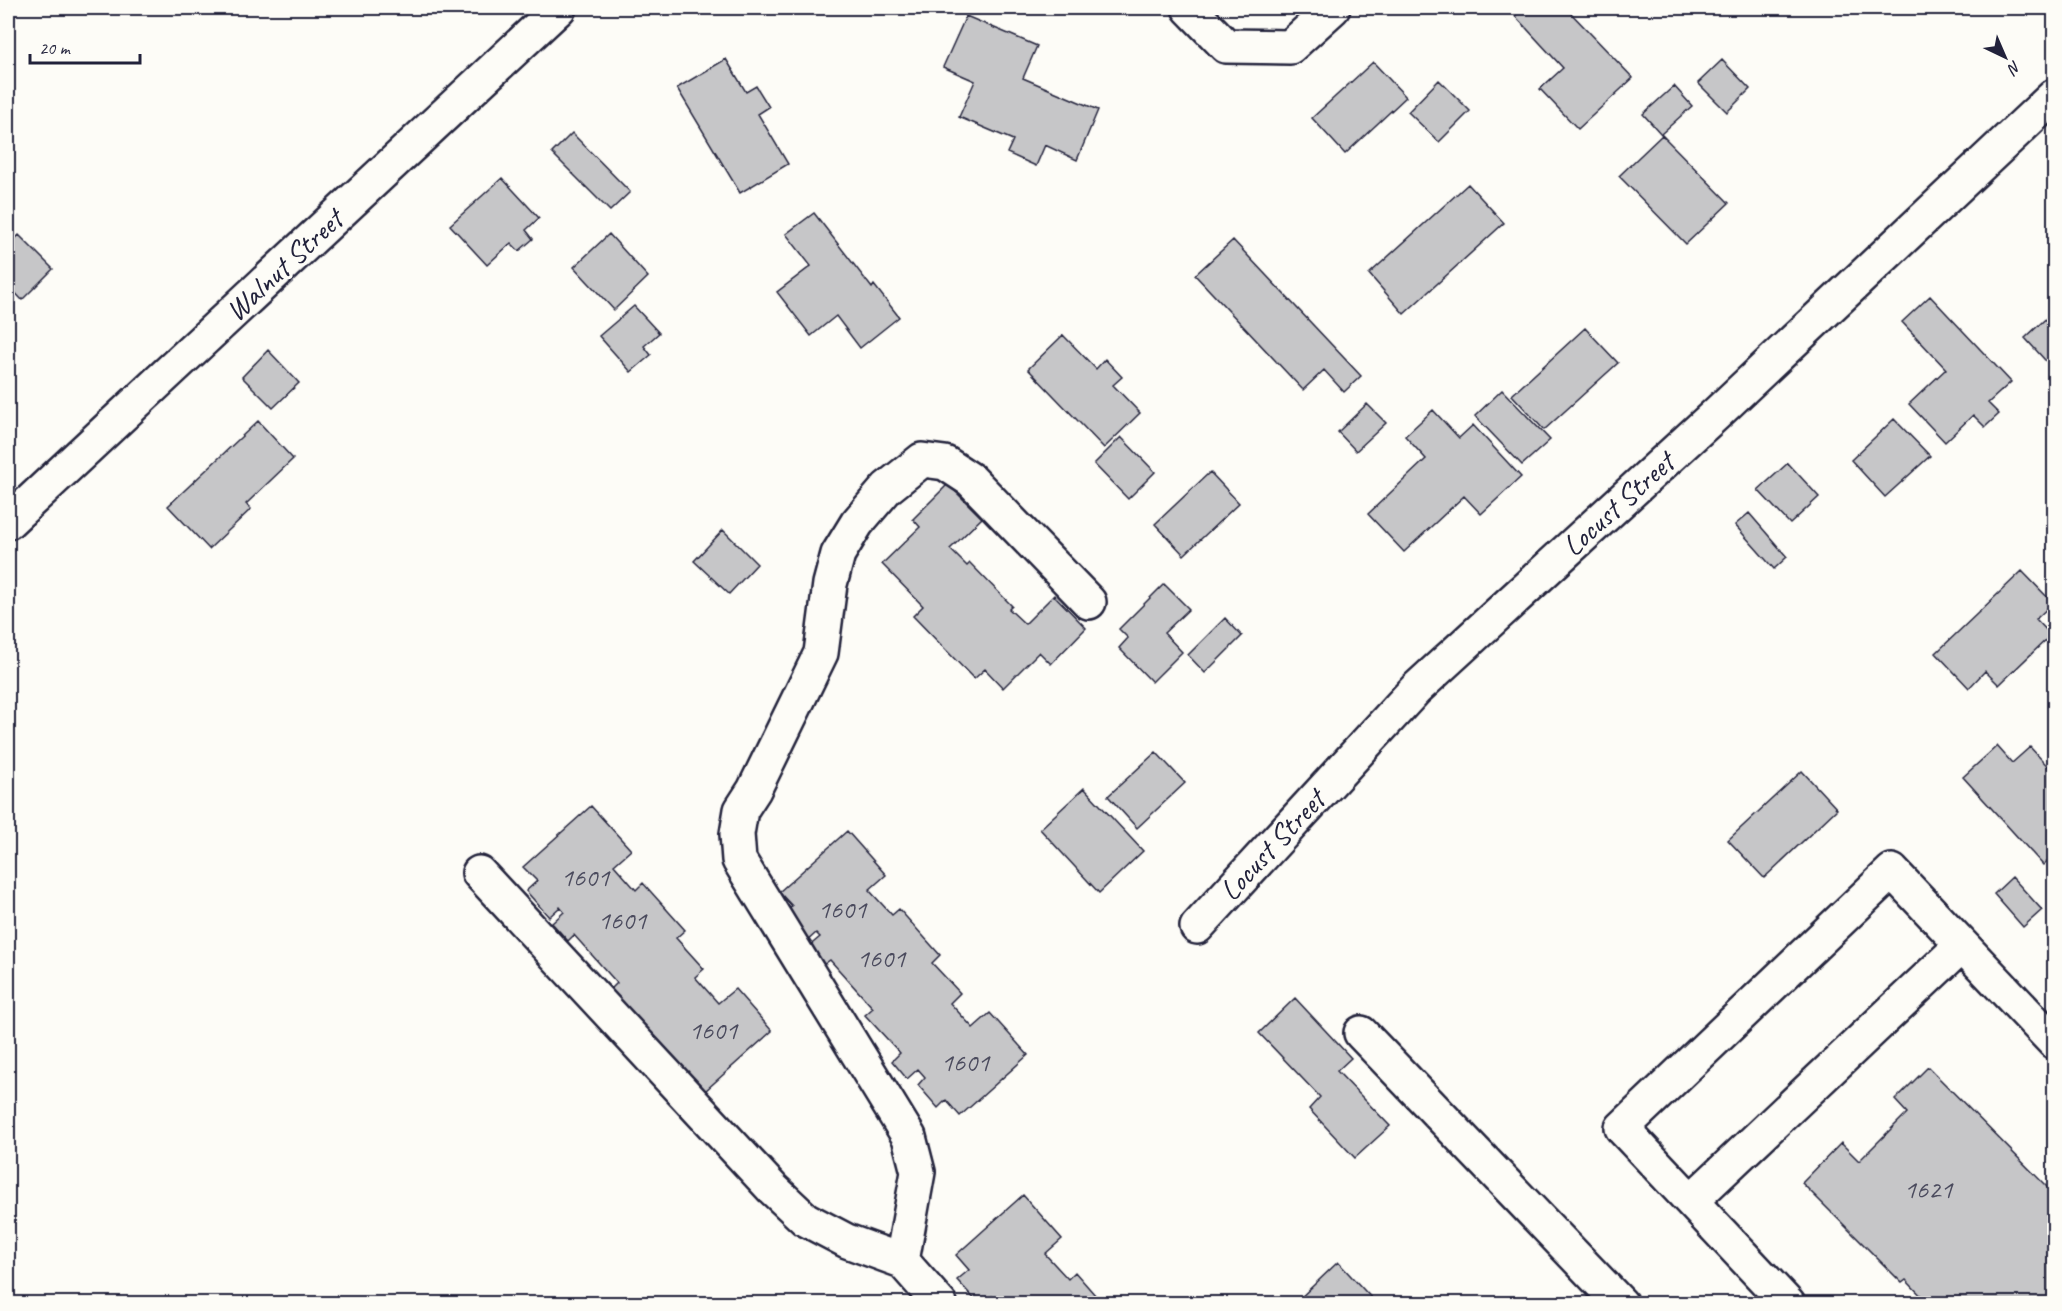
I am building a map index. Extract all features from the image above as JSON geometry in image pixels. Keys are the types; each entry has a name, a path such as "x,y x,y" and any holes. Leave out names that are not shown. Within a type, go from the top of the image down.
{"street":[{"name":"Walnut Street","path":"9,517 559,8"},
{"path":"1189,8 1226,46 1290,47 1333,8"},
{"name":"Locust Street","path":"1197,927 1416,689 1715,415 2055,96"},
{"path":"902,1261 918,1172 909,1137 739,860 737,834 741,810 754,790 821,653 830,584 838,554 857,524 888,488 922,460 945,463 971,480 1089,602"},
{"path":"1788,1304 1622,1128 1892,871 2055,1042"},
{"path":"479,873 772,1188 805,1219 847,1241 902,1261 940,1304"},
{"path":"1691,1201 1962,945"},
{"path":"1361,1033 1621,1304"}],"building":[{"path":"1524,8 1566,8 1633,78 1578,129 1540,89 1563,68 1515,16"},
{"path":"966,16 1037,46 1023,78 1098,110 1077,160 1045,145 1036,166 1007,153 1013,140 959,117 975,81 943,67"},
{"path":"726,59 746,92 756,86 769,107 758,114 788,164 740,193 677,88"},
{"path":"1722,60 1750,89 1727,112 1698,83"},
{"path":"1373,62 1406,97 1345,154 1312,118"},
{"path":"1439,80 1470,111 1439,142 1408,112"},
{"path":"1674,86 1692,106 1661,134 1643,114"},
{"path":"572,133 630,192 610,211 552,153"},
{"path":"1662,135 1729,203 1686,244 1619,176"},
{"path":"502,178 539,218 526,230 533,239 519,251 511,243 487,265 450,225"},
{"path":"1468,184 1504,223 1404,314 1369,274"},
{"path":"814,213 872,288 874,285 899,317 860,348 836,316 811,336 777,292 811,266 786,234"},
{"path":"609,234 648,277 614,310 574,267"},
{"path":"19,235 53,269 22,300 8,285 8,246"},
{"path":"1233,240 1361,376 1344,392 1324,370 1303,390 1195,275"},
{"path":"1930,296 2011,382 1988,403 1999,414 1985,427 1973,415 1945,442 1909,404 1946,369 1902,322"},
{"path":"634,306 659,333 644,346 651,355 631,372 599,336"},
{"path":"2054,311 2054,370 2025,338"},
{"path":"1585,328 1618,363 1544,430 1512,395"},
{"path":"1063,335 1096,369 1105,359 1122,377 1113,385 1140,413 1104,448 1028,369"},
{"path":"268,350 299,383 273,408 242,377"},
{"path":"1502,390 1550,440 1522,465 1475,416"},
{"path":"1367,404 1386,423 1356,451 1338,432"},
{"path":"1433,410 1459,438 1473,425 1521,477 1481,514 1464,496 1404,552 1368,514 1426,459 1405,436"},
{"path":"1894,419 1930,456 1885,497 1851,460"},
{"path":"258,421 293,459 246,504 251,509 209,549 168,506"},
{"path":"1121,437 1155,472 1128,499 1094,464"},
{"path":"1788,463 1819,497 1790,524 1758,490"},
{"path":"1210,472 1239,503 1184,555 1155,524"},
{"path":"948,484 982,518 950,549 967,566 970,563 1012,606 1009,609 1025,624 1054,595 1086,628 1051,664 1039,652 1003,688 985,669 974,679 913,616 923,606 882,564 920,527 913,519"},
{"path":"1749,513 1787,557 1774,569 1735,525"},
{"path":"723,530 757,564 729,594 694,561"},
{"path":"2022,571 2053,603 2036,619 2051,635 1999,685 1985,671 1969,688 1936,653"},
{"path":"1164,584 1189,609 1164,633 1182,652 1152,682 1119,648 1128,638 1119,629"},
{"path":"1225,618 1242,636 1205,673 1188,655"},
{"path":"1997,746 2012,763 2030,747 2054,773 2054,855 2043,865 1963,777"},
{"path":"1156,752 1185,783 1137,828 1108,796"},
{"path":"1802,771 1837,809 1764,878 1728,840"},
{"path":"1084,788 1143,851 1099,893 1040,829"},
{"path":"591,806 631,850 614,865 636,890 643,883 685,930 676,938 704,969 695,977 718,1003 735,989 772,1031 705,1091 691,1075 683,1083 662,1059 670,1053 662,1044 652,1053 610,990 617,983 574,935 568,941 552,923 564,912 560,907 549,917 526,891 537,881 523,867"},
{"path":"847,831 886,875 869,890 892,915 899,909 940,955 932,963 960,993 950,1003 973,1028 990,1013 1028,1055 960,1116 946,1100 938,1108 918,1085 925,1077 918,1069 907,1079 892,1061 900,1053 865,1015 873,1008 830,960 823,965 807,948 820,937 816,933 805,943 781,916 792,906 779,892"},
{"path":"2012,877 2042,910 2023,927 1994,894"},
{"path":"1295,998 1351,1058 1337,1071 1390,1126 1355,1158 1309,1109 1320,1097 1259,1033"},
{"path":"1928,1067 2054,1194 2054,1304 1929,1304 1906,1280 1902,1283 1802,1183 1841,1143 1859,1161 1907,1113 1895,1100"},
{"path":"1023,1195 1062,1239 1045,1254 1068,1279 1075,1272 1103,1304 993,1304 996,1301 992,1296 984,1304 979,1304 957,1280 969,1270 956,1255"},
{"path":"1338,1262 1377,1304 1294,1304"}]}
